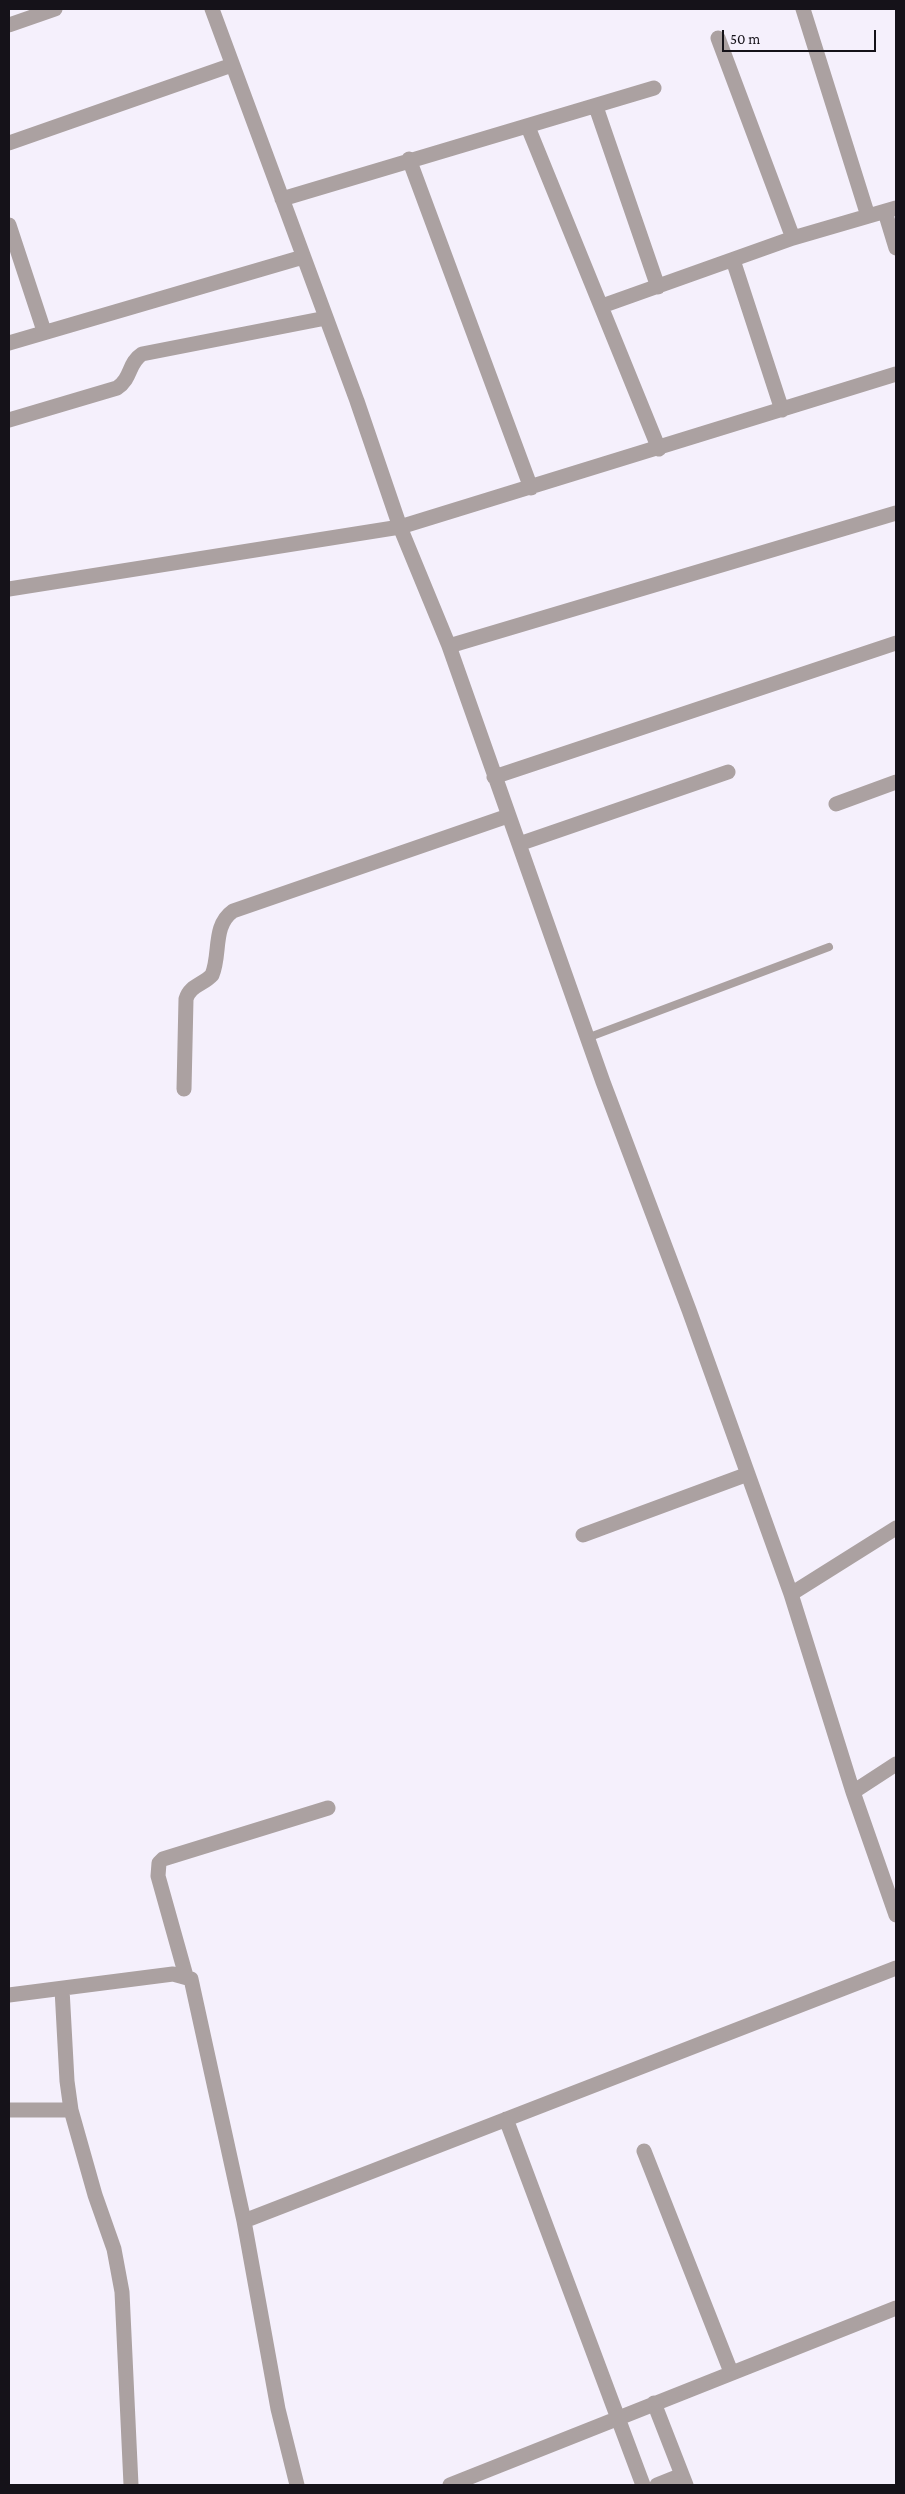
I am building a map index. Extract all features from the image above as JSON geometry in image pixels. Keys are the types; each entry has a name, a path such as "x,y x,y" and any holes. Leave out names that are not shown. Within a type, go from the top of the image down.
{"street":[{"path":"9,25 55,9"},
{"path":"212,9 326,318 400,527 449,646 587,1038 748,1474 791,1594 853,1792 896,1915"},
{"path":"803,9 868,216"},
{"path":"718,38 793,238"},
{"path":"9,143 232,65"},
{"path":"282,199 409,159 596,107 654,88"},
{"path":"596,107 658,287"},
{"path":"528,126 659,449"},
{"path":"409,159 531,488"},
{"path":"602,306 793,238 891,210 896,248"},
{"path":"9,225 44,331"},
{"path":"9,342 303,257"},
{"path":"733,260 782,410"},
{"path":"9,420 117,388 127,380 134,360 142,354 326,318"},
{"path":"9,589 400,527 659,449 896,374"},
{"path":"449,646 896,514"},
{"path":"494,777 896,643"},
{"path":"519,844 728,772"},
{"path":"836,804 896,782"},
{"path":"184,1089 186,999 192,988 206,981 212,975 220,925 227,915 233,911 508,816"},
{"path":"583,1535 748,1474"},
{"path":"791,1594 896,1528"},
{"path":"853,1792 896,1764"},
{"path":"186,1976 158,1876 159,1864 163,1860 328,1808"},
{"path":"244,2221 896,1968"},
{"path":"9,1995 173,1974 186,1976 191,1979 194,1985 244,2221 270,2369 297,2485"},
{"path":"62,1989 67,2081 71,2110 95,2195 114,2249 122,2292 131,2485"},
{"path":"9,2110 71,2110"},
{"path":"506,2119 643,2485"},
{"path":"644,2151 731,2372"},
{"path":"450,2485 896,2308"},
{"path":"654,2403 684,2480 658,2485"}],"lane":[{"path":"587,1038 829,948"}]}
